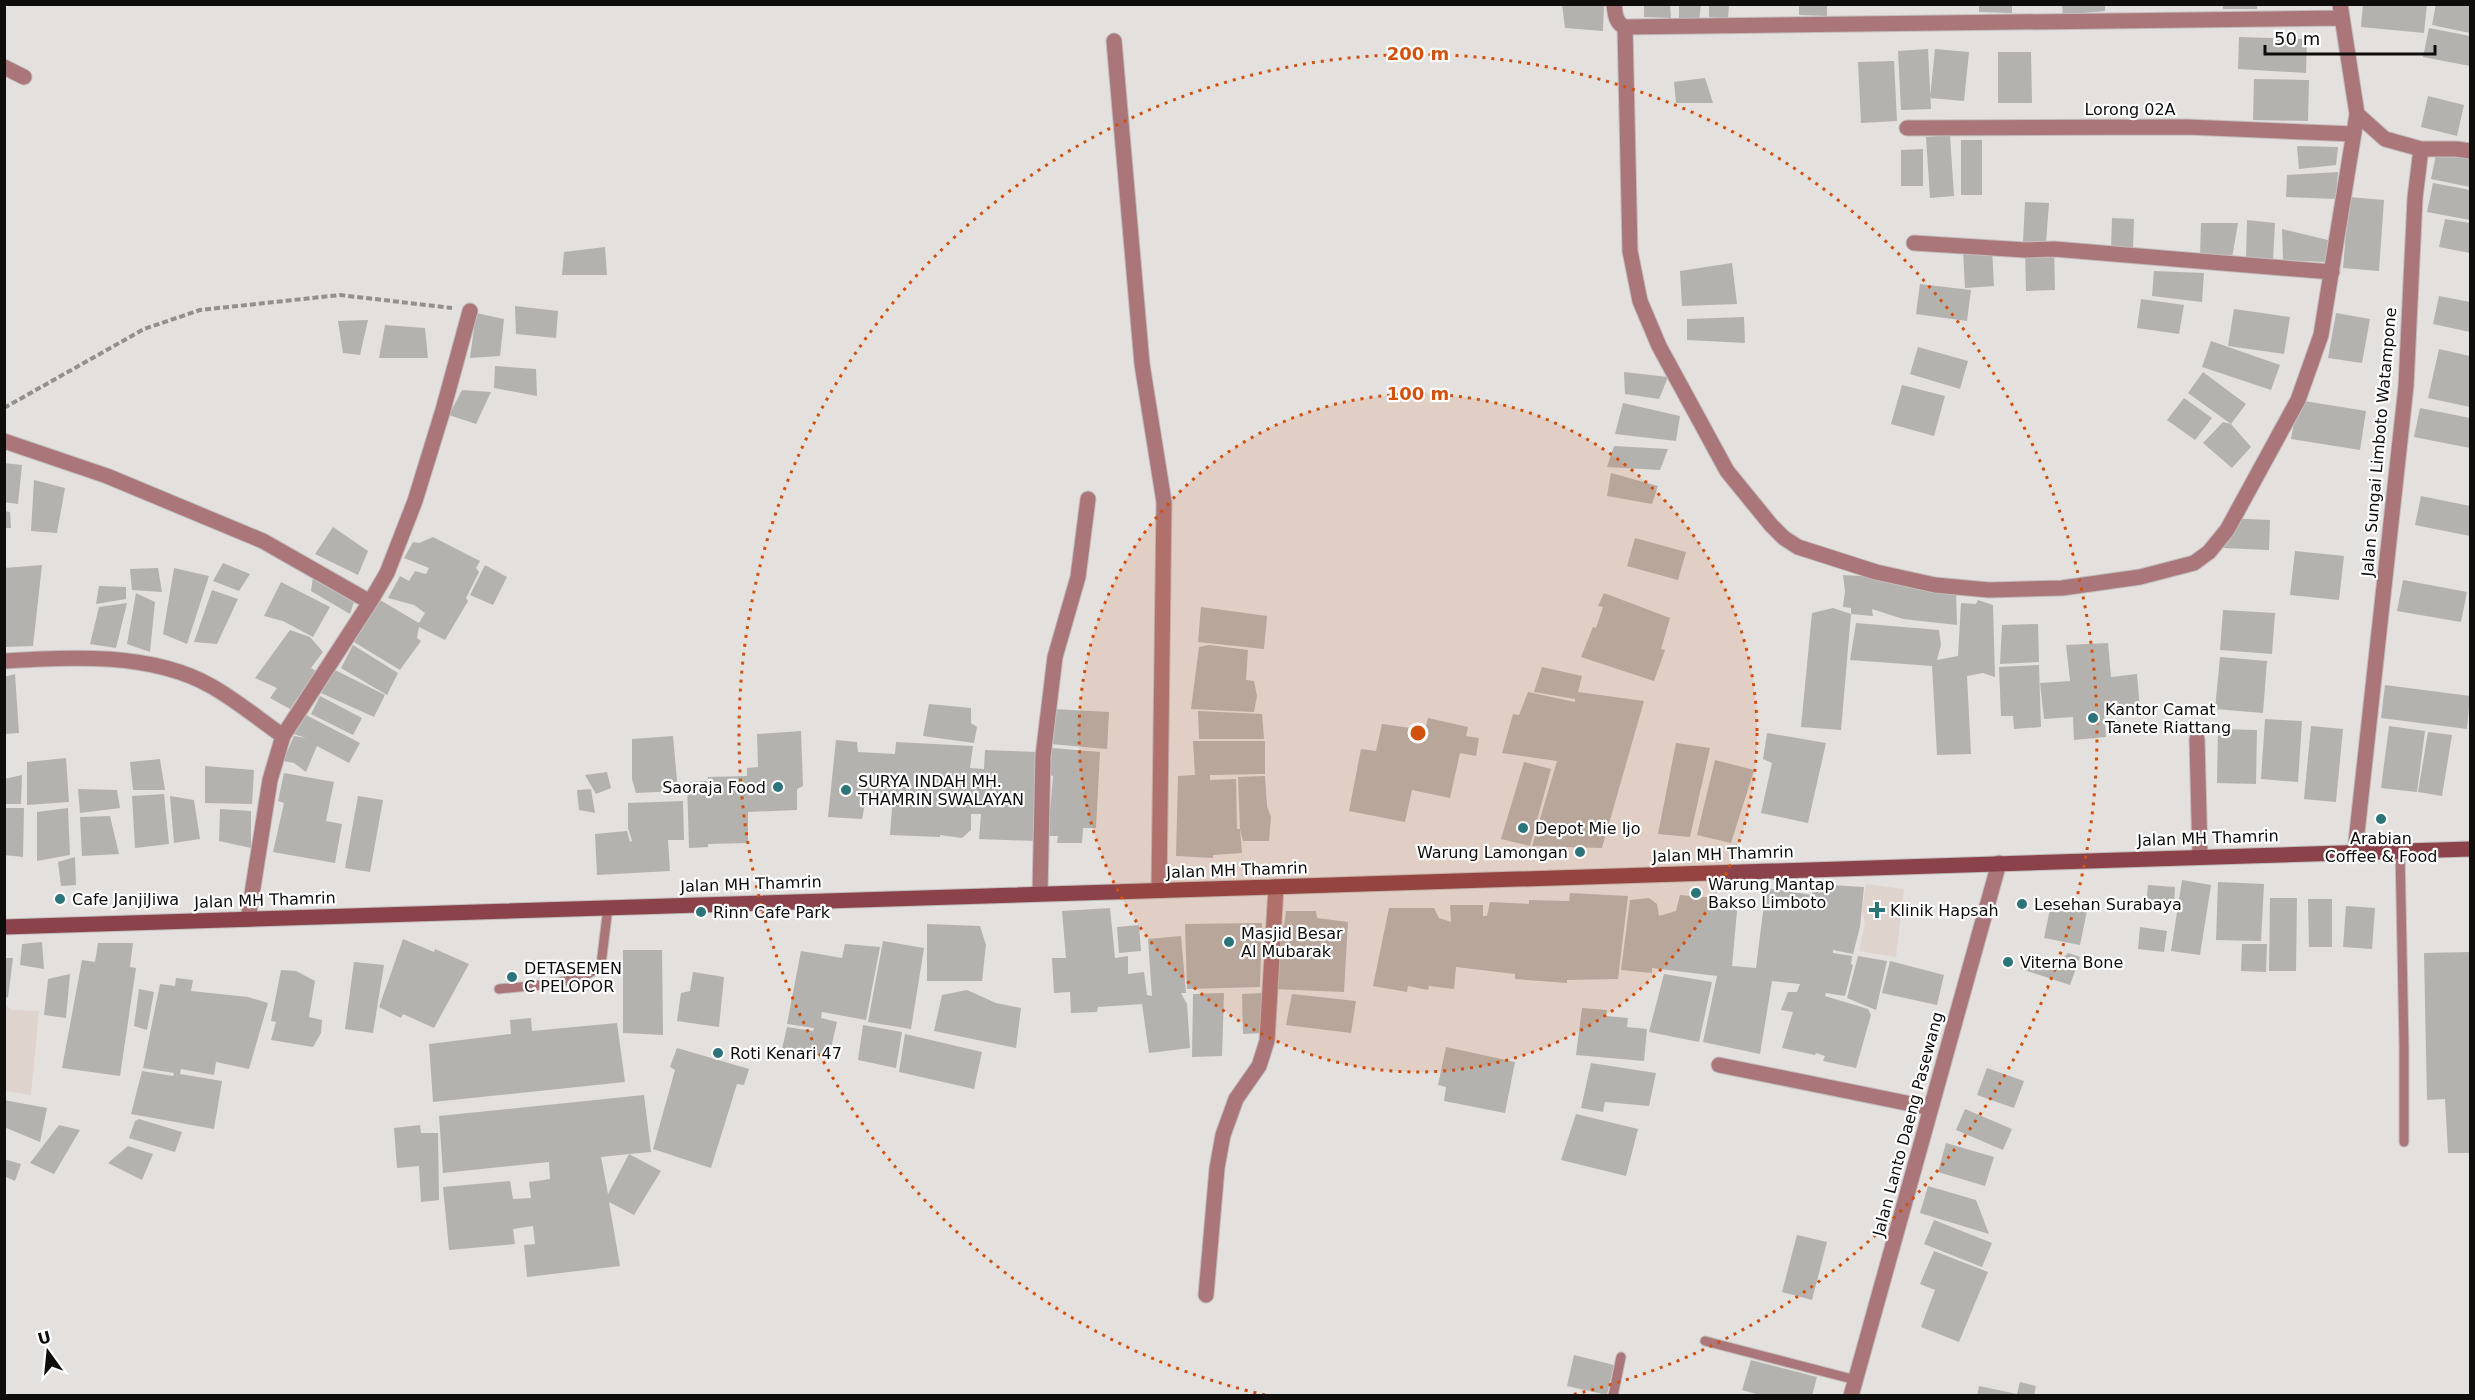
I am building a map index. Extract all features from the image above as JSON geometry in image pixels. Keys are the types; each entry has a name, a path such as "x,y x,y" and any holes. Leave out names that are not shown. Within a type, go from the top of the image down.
{"main road":[{"name":"Jalan MH Thamrin","path":"4,927 608,906 2470,849"}],"street":[{"path":"1614,4 1617,21 1625,27 2340,11 2357,114 2321,335 2298,400 2227,530 2209,552 2193,563 2140,577 2062,588 1989,590 1935,585 1876,572 1807,550 1784,538 1727,471 1659,346 1640,301 1630,251 1625,27"},
{"path":"1114,41 1142,364 1164,502 1159,890"},
{"path":"4,67 24,77"},
{"path":"2357,114 2385,139 2421,149 2470,151"},
{"name":"Lorong 02A","path":"1907,128 2187,127 2354,134"},
{"name":"Jalan Sungai Limboto Watampone","path":"2355,851 2406,386 2415,198 2421,149"},
{"path":"1914,243 2025,250 2054,249 2332,272"},
{"path":"248,919 270,780 283,736 387,573 415,501 470,310"},
{"path":"4,441 107,476 262,542 370,602"},
{"path":"1040,893 1043,756 1055,657 1078,578 1088,499"},
{"path":"4,662 66,657 160,665 211,686 283,736"},
{"path":"2197,739 2200,856"},
{"name":"Jalan Lanto Daeng Pasewang","path":"1851,1395 1999,863"},
{"path":"1206,1295 1217,1168 1223,1135 1236,1099 1259,1066 1267,1041 1276,887"},
{"path":"1719,1065 1930,1108"}],"lane":[{"path":"2400,851 2404,1142"},
{"path":"499,989 558,982 595,971 601,965 608,906"},
{"path":"1705,1341 1856,1380"},
{"path":"1613,1395 1621,1357"}],"path":[{"path":"4,408 144,329 200,310 340,295 470,310"}],"shaded area":[{"path":"1866,884 1904,889 1896,957 1859,951 1865,923 1862,910"},
{"path":"4,1004 12,1010 39,1011 31,1095 5,1091"}],"building":[{"path":"1562,4 1604,4 1603,31 1565,28"},
{"path":"1644,4 1670,4 1671,18 1644,17"},
{"path":"1679,4 1701,4 1699,21 1679,19"},
{"path":"1709,4 1729,4 1728,20 1709,17"},
{"path":"1799,4 1827,4 1827,16 1799,15"},
{"path":"1979,4 2012,4 2012,13 1979,12"},
{"path":"2062,4 2105,4 2105,11 2063,15"},
{"path":"2223,4 2257,4 2257,9 2223,9"},
{"path":"2363,4 2427,4 2424,33 2361,27"},
{"path":"2436,4 2470,4 2470,33 2432,25"},
{"path":"2429,28 2470,36 2470,66 2423,57"},
{"path":"2239,37 2307,39 2306,73 2238,69"},
{"path":"1928,49 1931,109 1901,110 1898,51"},
{"path":"1935,49 1969,52 1964,101 1930,98"},
{"path":"1998,52 2031,52 2032,103 1998,103"},
{"path":"1894,61 1897,121 1861,123 1858,62"},
{"path":"1705,78 1713,103 1676,103 1674,82"},
{"path":"2254,79 2309,80 2308,121 2253,120"},
{"path":"2428,96 2464,105 2457,136 2421,127"},
{"path":"1950,135 1954,196 1930,198 1926,137"},
{"path":"1961,140 1982,140 1982,195 1961,195"},
{"path":"2297,146 2338,147 2336,165 2299,169"},
{"path":"1923,149 1923,186 1901,186 1901,150"},
{"path":"2437,150 2470,157 2470,187 2431,179"},
{"path":"2338,172 2336,199 2286,197 2287,175"},
{"path":"2433,183 2470,190 2470,220 2427,212"},
{"path":"2349,197 2384,200 2379,271 2343,268"},
{"path":"2025,202 2049,203 2046,243 2023,242"},
{"path":"2112,218 2134,219 2133,250 2111,249"},
{"path":"2445,219 2470,223 2470,253 2439,247"},
{"path":"2247,220 2275,223 2273,260 2246,258"},
{"path":"2201,223 2238,223 2232,258 2200,256"},
{"path":"2282,229 2328,240 2326,262 2283,260"},
{"path":"605,247 607,275 562,275 564,252"},
{"path":"1992,248 1994,286 1965,288 1963,250"},
{"path":"2054,249 2055,290 2026,291 2025,250"},
{"path":"1732,263 1737,304 1682,306 1680,271"},
{"path":"2154,271 2204,273 2202,302 2152,296"},
{"path":"1920,284 1971,290 1967,321 1916,314"},
{"path":"2439,296 2470,302 2470,332 2433,324"},
{"path":"2141,299 2184,305 2179,334 2137,328"},
{"path":"515,306 558,311 556,338 516,334"},
{"path":"2234,309 2290,317 2284,354 2228,346"},
{"path":"476,313 504,319 500,356 470,358"},
{"path":"2336,313 2370,319 2362,363 2328,358"},
{"path":"1744,317 1745,343 1687,340 1687,319"},
{"path":"368,320 360,355 343,353 338,321"},
{"path":"385,325 425,328 428,358 379,358"},
{"path":"2211,341 2280,365 2271,390 2202,367"},
{"path":"1918,347 1968,361 1960,389 1910,374"},
{"path":"2439,349 2470,356 2470,407 2428,398"},
{"path":"495,366 536,369 537,396 494,388"},
{"path":"1624,372 1668,377 1659,399 1625,394"},
{"path":"2203,372 2246,404 2231,424 2188,393"},
{"path":"1902,385 1945,396 1934,436 1891,424"},
{"path":"462,390 491,392 476,424 449,415"},
{"path":"2184,398 2212,418 2195,440 2167,420"},
{"path":"2298,400 2366,411 2360,450 2291,439"},
{"path":"1623,403 1680,416 1676,441 1615,434"},
{"path":"2420,408 2470,418 2470,448 2414,437"},
{"path":"2223,422 2231,424 2251,447 2232,468 2203,443"},
{"path":"1614,446 1668,449 1660,470 1607,467"},
{"path":"4,463 22,465 18,504 4,502"},
{"path":"1611,473 1658,486 1652,504 1607,496"},
{"path":"34,480 65,488 57,533 31,531"},
{"path":"2421,496 2470,506 2470,536 2415,525"},
{"path":"4,511 10,512 11,528 4,528"},
{"path":"2225,518 2270,520 2269,550 2223,548"},
{"path":"333,527 368,551 358,575 315,554"},
{"path":"433,537 480,561 476,568 479,572 466,598 468,601 445,640 419,627 417,638 421,641 400,670 354,642 380,600 419,623 425,613 414,605 388,598 400,576 409,581 415,571 426,574 429,568 404,558 413,542 419,543"},
{"path":"1635,538 1686,552 1678,580 1627,566"},
{"path":"2295,551 2344,556 2339,600 2290,595"},
{"path":"223,563 250,574 239,591 213,581"},
{"path":"42,565 33,646 4,647 4,568"},
{"path":"485,565 507,577 493,605 470,595"},
{"path":"158,568 162,592 132,590 130,569"},
{"path":"174,568 209,576 187,644 163,634"},
{"path":"1843,575 1880,577 1917,586 1930,592 1929,589 1956,590 1957,625 1903,619 1872,609 1873,616 1851,614 1851,608 1843,607 1845,591"},
{"path":"313,577 355,599 350,614 311,591"},
{"path":"2403,580 2467,592 2461,622 2397,611"},
{"path":"281,582 330,607 313,637 283,621 264,616"},
{"path":"99,586 126,587 126,599 96,604"},
{"path":"212,590 238,599 217,644 194,642"},
{"path":"136,593 155,602 150,652 127,644"},
{"path":"1604,593 1670,618 1661,649 1665,650 1654,681 1581,657 1593,627 1596,628 1603,607 1598,606"},
{"path":"1978,600 1993,605 1995,677 1983,673 1967,676 1971,754 1937,755 1932,666 1850,660 1856,623 1939,630 1941,645 1937,660 1958,656 1961,603 1976,604"},
{"path":"127,603 116,648 90,644 99,607"},
{"path":"1201,607 1267,616 1264,649 1198,642"},
{"path":"1833,608 1851,614 1841,730 1801,727 1812,613"},
{"path":"2223,610 2275,613 2272,654 2220,650"},
{"path":"2038,624 2039,662 2000,664 2002,625"},
{"path":"290,630 310,637 323,652 311,668 316,671 290,709 270,698 277,688 255,678"},
{"path":"2108,643 2111,677 2137,674 2140,710 2104,713 2106,737 2074,740 2073,717 2044,719 2040,683 2070,681 2066,645"},
{"path":"353,645 398,673 387,695 341,668"},
{"path":"1209,645 1248,650 1246,680 1254,681 1257,696 1254,712 1191,709 1199,647"},
{"path":"2220,657 2267,661 2263,713 2215,709"},
{"path":"2039,665 2041,727 2014,729 2013,716 2001,716 1999,667"},
{"path":"1542,667 1582,676 1578,692 1644,701 1602,848 1532,846 1557,761 1502,753 1513,714 1519,715 1528,692 1575,702 1575,699 1534,692"},
{"path":"333,669 385,695 374,717 321,693"},
{"path":"15,674 19,733 4,734 4,677"},
{"path":"2385,685 2470,696 2467,729 2381,718"},
{"path":"320,696 362,718 353,735 311,714"},
{"path":"929,704 971,708 971,723 977,727 974,743 923,736"},
{"path":"1053,709 1109,712 1107,749 1050,744"},
{"path":"1198,711 1262,714 1264,739 1199,739"},
{"path":"306,715 360,743 349,763 317,746 306,772 294,763 283,761 294,736 306,738 294,734"},
{"path":"1428,718 1468,727 1466,736 1479,738 1476,756 1460,753 1450,798 1412,790 1405,822 1349,811 1361,749 1376,751 1382,724 1425,730"},
{"path":"2265,719 2302,721 2298,782 2261,779"},
{"path":"2311,726 2343,729 2336,802 2304,799"},
{"path":"2389,726 2425,731 2417,792 2381,788"},
{"path":"2218,729 2257,730 2256,784 2217,783"},
{"path":"801,731 803,786 797,789 797,810 748,812 748,843 708,844 708,847 689,848 687,782 708,781 708,777 747,776 747,768 758,767 757,734"},
{"path":"2428,732 2452,735 2442,796 2418,792"},
{"path":"1767,733 1826,743 1808,823 1761,813 1772,763 1763,759"},
{"path":"673,736 678,791 636,793 632,779 632,739"},
{"path":"836,740 857,742 858,752 895,754 896,742 973,746 970,768 984,769 985,750 1039,752 1035,841 979,839 981,814 971,814 971,830 962,838 940,835 940,837 890,835 893,795 873,794 866,797 862,819 828,817"},
{"path":"1193,741 1265,741 1265,774 1210,775 1210,780 1236,779 1237,829 1240,829 1242,853 1213,855 1213,858 1176,856 1178,776 1195,775"},
{"path":"1676,743 1710,748 1690,837 1658,834"},
{"path":"1052,748 1100,752 1096,828 1083,828 1082,843 1057,843 1058,836 1048,836 1053,776 1050,775"},
{"path":"66,758 69,802 27,805 27,762"},
{"path":"160,759 165,790 133,790 130,762"},
{"path":"1715,760 1754,770 1731,843 1697,835"},
{"path":"1524,762 1551,769 1530,846 1501,839"},
{"path":"205,766 254,770 252,804 205,803"},
{"path":"607,772 611,788 596,794 585,775"},
{"path":"284,773 334,782 326,821 342,824 335,863 273,852 284,803 278,801"},
{"path":"22,775 21,804 4,804 4,779"},
{"path":"1265,776 1267,806 1271,817 1269,841 1243,841 1240,829 1238,777"},
{"path":"78,789 117,790 120,808 80,813"},
{"path":"591,789 595,813 579,810 577,790"},
{"path":"164,794 169,844 135,848 132,796"},
{"path":"170,796 194,800 200,839 174,843"},
{"path":"358,796 383,800 370,872 345,868"},
{"path":"683,801 684,840 668,840 670,871 597,875 595,834 627,831 630,842 632,841 628,828 628,803"},
{"path":"4,808 24,808 23,857 4,855"},
{"path":"68,808 70,855 37,861 37,812"},
{"path":"220,809 251,811 251,848 219,841"},
{"path":"110,816 119,854 82,856 80,817"},
{"path":"75,857 76,885 61,886 58,862"},
{"path":"2182,880 2211,885 2200,955 2171,951"},
{"path":"2218,882 2264,884 2261,941 2216,940"},
{"path":"1813,884 1864,887 1860,927 1853,954 1833,950 1833,953 1852,956 1851,964 1853,965 1845,996 1826,993 1825,996 1868,1009 1871,1015 1856,1068 1823,1061 1825,1056 1816,1053 1815,1055 1782,1048 1793,1012 1781,1010 1788,992 1797,992 1800,984 1772,981 1760,1054 1703,1042 1717,976 1652,968 1652,973 1621,970 1630,900 1649,898 1657,904 1659,916 1676,911 1680,895 1738,900 1732,966 1756,968 1766,888 1812,895"},
{"path":"2148,885 2175,887 2174,909 2146,907"},
{"path":"1570,893 1628,896 1618,979 1567,980 1567,983 1515,979 1515,974 1456,967 1454,989 1429,986 1428,990 1408,986 1407,992 1373,986 1389,908 1434,908 1439,918 1451,922 1450,905 1483,905 1483,916 1487,916 1490,902 1529,904 1529,900 1569,901"},
{"path":"2270,898 2297,898 2296,971 2269,971"},
{"path":"2052,899 2088,906 2080,945 2044,938"},
{"path":"2308,899 2332,899 2332,947 2309,947"},
{"path":"2346,906 2375,908 2372,949 2343,947"},
{"path":"1110,908 1115,958 1128,956 1128,974 1144,972 1147,995 1152,996 1148,939 1181,936 1186,993 1181,993 1187,1004 1190,1048 1149,1053 1142,1004 1098,1007 1097,1012 1071,1013 1070,992 1054,993 1052,958 1066,958 1062,911"},
{"path":"1286,911 1316,911 1317,918 1348,922 1344,992 1274,989 1277,926 1284,925"},
{"path":"1262,923 1260,987 1187,989 1185,924"},
{"path":"927,924 980,926 986,945 982,981 927,981"},
{"path":"1139,925 1141,951 1119,953 1117,927"},
{"path":"2140,927 2167,931 2164,952 2138,949"},
{"path":"403,939 434,952 435,949 469,964 434,1028 403,1014 401,1018 379,1007"},
{"path":"883,941 924,948 911,1029 868,1022"},
{"path":"42,942 44,969 20,965 22,944"},
{"path":"98,943 133,943 130,967 136,968 120,1076 62,1068 82,960 95,962"},
{"path":"845,944 880,947 866,1020 822,1012 821,1018 837,1022 829,1057 782,1049 787,1027 813,1031 814,1028 787,1024 801,951 842,958"},
{"path":"2242,944 2267,944 2266,972 2241,971"},
{"path":"623,950 662,950 663,1035 623,1033"},
{"path":"2470,952 2470,1153 2448,1153 2445,1099 2427,1100 2424,953"},
{"path":"2068,953 2080,957 2070,985 2021,969 2027,954 2057,964"},
{"path":"1858,956 1887,961 1876,1010 1847,998"},
{"path":"5,958 13,958 8,997 5,998"},
{"path":"1890,961 1944,975 1937,1005 1882,993"},
{"path":"354,962 384,965 373,1033 345,1029"},
{"path":"281,970 296,971 315,981 309,1017 322,1020 321,1033 313,1047 271,1040 276,1022 271,1021"},
{"path":"693,972 724,977 719,1027 677,1021 681,993 690,991"},
{"path":"70,974 66,1018 44,1015 48,979"},
{"path":"1664,974 1712,982 1699,1042 1649,1032"},
{"path":"176,978 193,980 191,991 248,997 268,1003 249,1069 216,1062 214,1075 181,1069 180,1074 222,1081 214,1129 131,1114 142,1071 173,1076 174,1073 143,1068 160,984 175,986"},
{"path":"139,989 154,992 147,1030 134,1026"},
{"path":"967,990 996,1003 1021,1008 1016,1048 934,1031 942,995"},
{"path":"1224,993 1222,1056 1192,1057 1193,994"},
{"path":"1263,993 1264,1033 1243,1034 1242,994"},
{"path":"1292,994 1356,1001 1351,1033 1286,1025"},
{"path":"1582,1008 1607,1010 1606,1016 1628,1018 1627,1027 1647,1029 1644,1061 1576,1055"},
{"path":"531,1018 532,1031 617,1023 625,1082 433,1102 429,1044 511,1034 510,1020"},
{"path":"863,1025 902,1032 896,1068 858,1060"},
{"path":"905,1034 982,1052 974,1089 899,1072"},
{"path":"1446,1047 1515,1062 1505,1113 1444,1101 1446,1087 1438,1085"},
{"path":"677,1048 749,1069 744,1085 737,1084 711,1168 653,1149 675,1070 670,1067"},
{"path":"1591,1063 1656,1073 1649,1106 1605,1102 1603,1112 1581,1108"},
{"path":"1987,1068 2024,1081 2014,1108 1977,1095"},
{"path":"644,1095 651,1152 629,1154 661,1171 634,1215 609,1202 620,1266 527,1277 524,1245 535,1244 533,1226 513,1229 515,1244 449,1250 443,1187 510,1181 513,1199 531,1198 529,1182 550,1179 549,1162 443,1173 439,1116","holes":["629,1154 608,1194 601,1157"]},
{"path":"4,1100 47,1108 40,1142 4,1127"},
{"path":"1965,1109 2012,1129 2003,1150 1956,1130"},
{"path":"1576,1114 1638,1129 1626,1176 1561,1160"},
{"path":"139,1119 182,1132 175,1152 129,1138 135,1121"},
{"path":"59,1125 80,1130 54,1174 30,1163"},
{"path":"420,1125 421,1133 438,1133 439,1200 421,1202 419,1166 397,1168 394,1128"},
{"path":"1946,1143 1994,1157 1985,1186 1938,1172"},
{"path":"128,1146 153,1154 142,1180 108,1163"},
{"path":"4,1159 21,1164 15,1181 4,1176"},
{"path":"1928,1186 1976,1200 1989,1234 1920,1213"},
{"path":"1934,1220 1992,1243 1982,1267 1924,1244"},
{"path":"1797,1235 1827,1242 1812,1300 1782,1292"},
{"path":"1934,1251 1988,1272 1959,1342 1921,1327 1935,1290 1920,1284"},
{"path":"1574,1355 1614,1365 1607,1395 1567,1386"},
{"path":"1751,1360 1817,1377 1812,1396 1763,1396 1742,1390"},
{"path":"2020,1382 2036,1386 2034,1396 1977,1396 1979,1386 2017,1394"}],"place":[{"name":"Kantor Camat Tanete Riattang","path":"2093,718"},
{"name":"Saoraja Food","path":"778,787"},
{"name":"SURYA INDAH MH. THAMRIN SWALAYAN","path":"846,790"},
{"name":"Arabian Coffee & Food","path":"2381,819"},
{"name":"Depot Mie Ijo","path":"1523,828"},
{"name":"Warung Lamongan","path":"1580,852"},
{"name":"Warung Mantap Bakso Limboto","path":"1696,893"},
{"name":"Cafe JanjiJiwa","path":"60,899"},
{"name":"Lesehan Surabaya","path":"2022,904"},
{"name":"Klinik Hapsah","path":"1877,910"},
{"name":"Rinn Cafe Park","path":"701,912"},
{"name":"Masjid Besar Al Mubarak","path":"1229,942"},
{"name":"Viterna Bone","path":"2008,962"},
{"name":"DETASEMEN C PELOPOR","path":"512,977"},
{"name":"Roti Kenari 47","path":"718,1053"}]}
